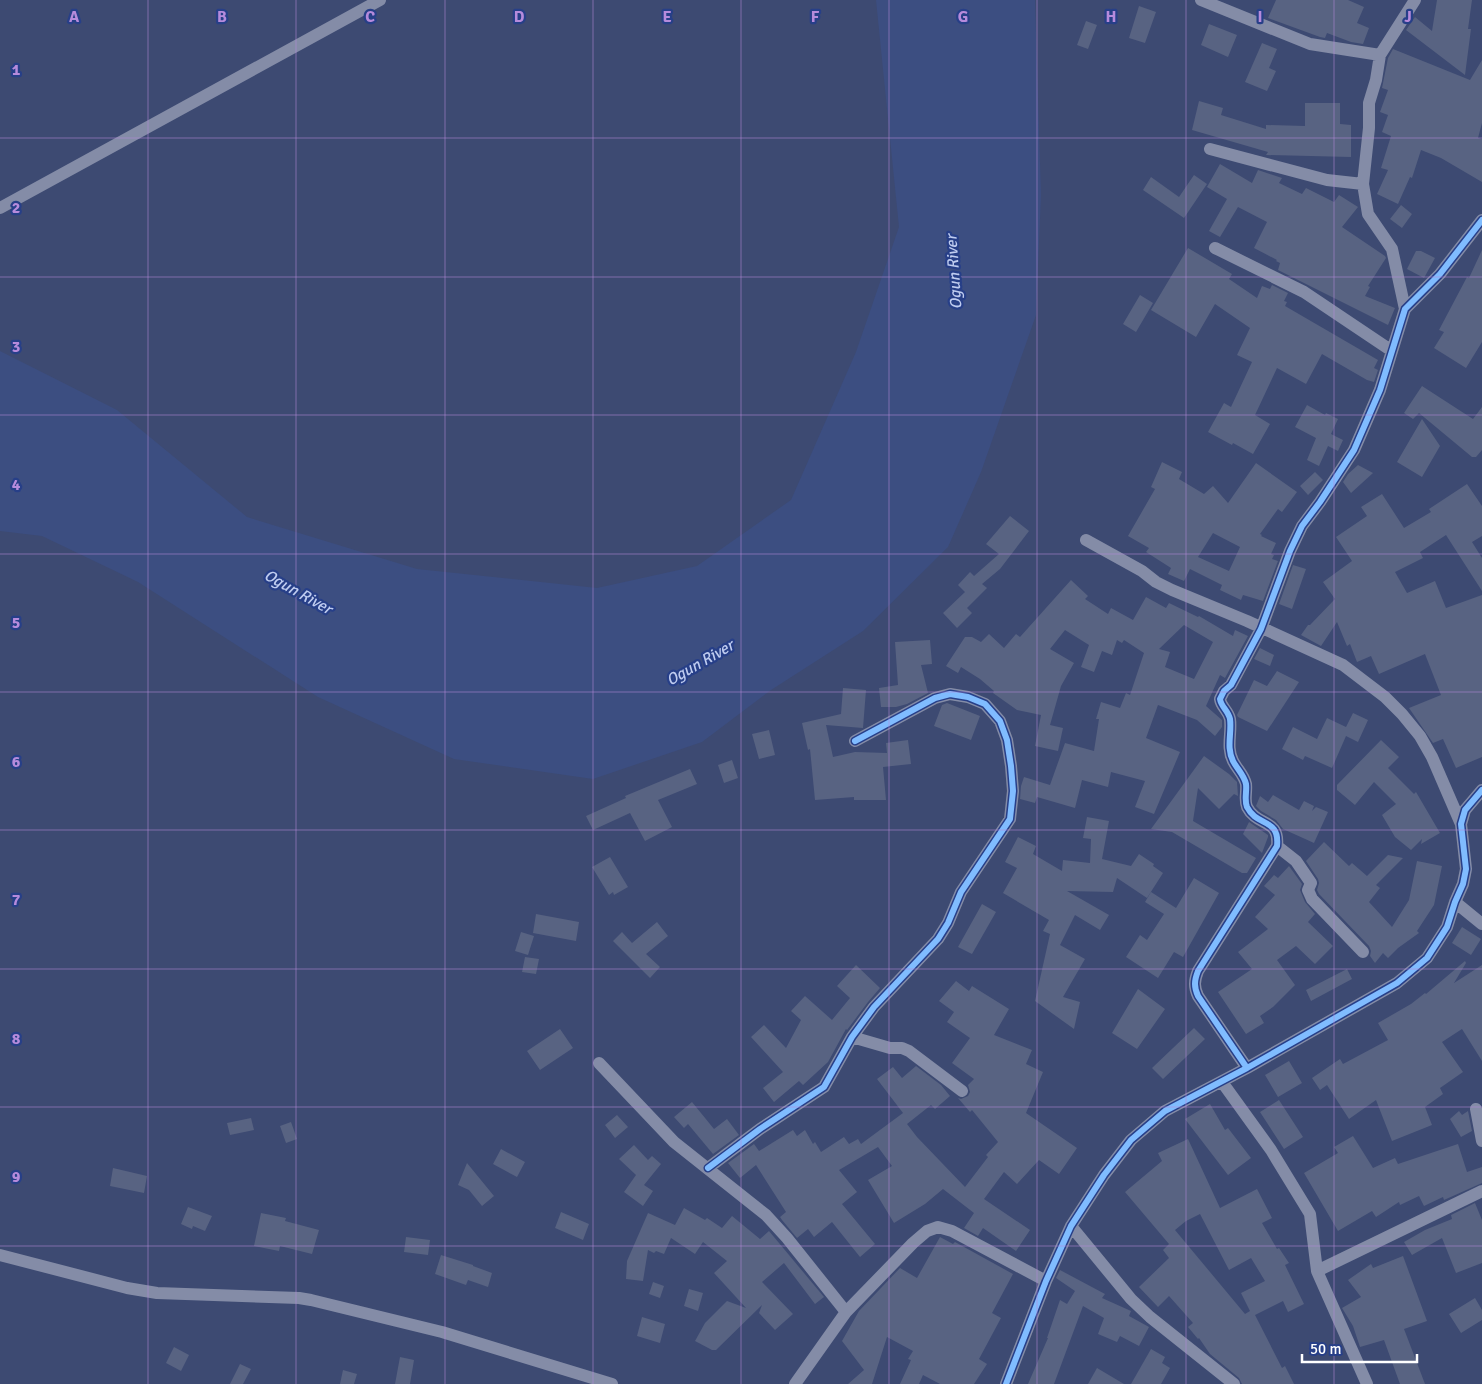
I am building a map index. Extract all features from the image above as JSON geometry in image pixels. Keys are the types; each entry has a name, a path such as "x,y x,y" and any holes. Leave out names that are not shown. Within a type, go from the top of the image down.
{"street":[{"path":"0,208 380,0"},
{"path":"1201,0 1310,44 1380,55"},
{"path":"1405,309 1392,249 1368,214 1363,184 1369,128 1369,103 1376,80 1380,55 1415,0"},
{"path":"1210,149 1327,180 1363,184"},
{"path":"1247,1068 1198,996 1194,988 1195,980 1198,971 1277,846 1278,836 1275,829 1255,817 1246,805 1246,784 1240,770 1233,761 1229,745 1230,719 1221,705 1220,699 1231,685 1261,629 1290,551 1302,526 1354,450 1380,390 1405,309 1440,274 1482,220"},
{"path":"1215,248 1304,292 1392,350"},
{"path":"1006,1384 1046,1281 1070,1226 1104,1175 1131,1140 1166,1111 1222,1082 1397,983 1427,958 1447,927 1463,884 1466,869 1461,824 1432,757 1420,736 1385,697 1343,666 1247,621 1172,590 1086,540"},
{"path":"708,1168 760,1129 824,1087 852,1037 874,1007 938,939 948,923 960,892 1010,819 1013,791 1007,740 1000,721 985,704 968,697 950,694 935,698 855,742"},
{"path":"1461,824 1466,810 1482,790"},
{"path":"1277,846 1296,861 1311,883 1308,890 1312,899 1362,952"},
{"path":"1455,902 1482,924"},
{"path":"852,1037 890,1048 902,1048 909,1051 962,1091"},
{"path":"599,1063 674,1142 708,1168 777,1227 846,1312"},
{"path":"1222,1082 1272,1150 1310,1214 1317,1271 1367,1384"},
{"path":"1476,1109 1482,1141"},
{"path":"1317,1271 1482,1191"},
{"path":"795,1384 846,1312 913,1243 927,1231 938,1226 952,1231 1046,1281"},
{"path":"1070,1226 1131,1299 1150,1317 1234,1384"},
{"path":"0,1255 127,1288 157,1293 311,1300 442,1332 605,1383"}],"water":[{"name":"Ogun River","path":"876,0 1035,0 1041,195 1036,315 981,472 948,547 863,631 771,690 702,742 593,779 454,759 318,697 138,582 42,536 0,531 0,351 117,410 247,517 417,569 597,588 697,566 791,500 856,352 899,227"}],"building":[{"path":"1276,0 1348,0 1364,7 1357,23 1369,28 1363,44 1351,42 1327,33 1325,38 1320,37 1268,18"},
{"path":"1437,0 1472,0 1468,29 1471,29 1465,75 1406,30 1415,17 1432,31"},
{"path":"1139,6 1156,12 1145,43 1129,38"},
{"path":"1086,21 1097,25 1088,49 1077,45"},
{"path":"1209,24 1237,35 1228,57 1201,45"},
{"path":"1262,43 1277,49 1269,68 1276,71 1267,91 1245,82"},
{"path":"1393,49 1470,80 1482,60 1482,123 1478,138 1482,139 1482,182 1441,158 1421,150 1412,178 1410,177 1398,204 1377,194 1388,170 1381,168 1391,136 1382,132 1388,115 1380,112 1388,90 1382,88 1388,58"},
{"path":"1199,101 1223,108 1221,115 1266,129 1266,125 1305,126 1305,103 1340,103 1340,124 1351,125 1351,157 1266,155 1268,152 1192,130"},
{"path":"1220,164 1252,183 1258,170 1282,178 1279,183 1302,194 1306,188 1334,202 1339,195 1358,207 1342,227 1386,258 1368,286 1370,287 1365,296 1395,308 1388,325 1278,270 1280,263 1277,260 1254,248 1267,222 1238,207 1220,237 1209,231 1227,199 1207,187"},
{"path":"1194,175 1207,184 1184,218 1143,190 1151,177 1179,197"},
{"path":"1401,205 1412,214 1402,228 1390,219"},
{"path":"1188,248 1232,274 1229,279 1257,298 1262,286 1270,289 1272,285 1288,293 1284,301 1287,302 1285,306 1378,360 1374,368 1378,370 1374,382 1367,380 1322,354 1306,384 1277,368 1255,415 1270,424 1253,454 1208,432 1224,403 1231,407 1252,362 1237,355 1250,328 1215,304 1196,337 1151,310"},
{"path":"1482,250 1482,342 1466,368 1434,348 1444,332 1439,330 1467,277 1469,278"},
{"path":"1416,251 1421,251 1435,258 1424,278 1407,269"},
{"path":"1140,295 1153,303 1136,332 1123,324"},
{"path":"1422,386 1473,419 1482,407 1482,450 1476,457 1472,457 1419,413 1413,419 1404,413"},
{"path":"1307,405 1325,415 1326,413 1338,419 1331,434 1343,440 1338,451 1328,446 1319,466 1307,460 1316,438 1295,427"},
{"path":"1422,419 1440,446 1422,477 1397,462"},
{"path":"1162,462 1182,472 1179,479 1204,494 1213,486 1228,503 1256,463 1297,492 1282,512 1278,509 1260,534 1276,543 1271,554 1274,555 1272,559 1278,561 1263,601 1243,595 1241,600 1220,590 1222,585 1190,569 1184,581 1168,574 1171,568 1146,552 1149,548 1128,536 1155,489 1151,487","holes":["1213,533 1240,547 1229,571 1198,557"]},
{"path":"1358,465 1373,473 1351,493 1343,482 1348,474"},
{"path":"1315,472 1323,480 1308,495 1300,486"},
{"path":"1467,484 1482,506 1482,536 1472,542 1482,558 1482,591 1446,535 1420,552 1423,558 1395,572 1407,593 1435,581 1446,608 1482,595 1482,757 1456,768 1443,739 1433,743 1409,708 1441,695 1425,654 1379,674 1371,656 1357,662 1350,644 1347,646 1337,622 1321,646 1301,635 1308,625 1335,599 1323,582 1352,561 1336,537 1367,516 1361,507 1382,494 1404,528 1431,512 1429,509"},
{"path":"1010,516 1029,531 1000,569 982,584 987,588 967,608 972,613 957,628 943,613 965,592 958,585 970,572 974,576 999,554 986,544"},
{"path":"1293,565 1306,569 1292,609 1279,604"},
{"path":"1071,580 1088,596 1085,599 1108,614 1111,608 1133,620 1146,597 1166,608 1169,603 1199,616 1233,636 1235,630 1248,636 1225,678 1220,675 1206,706 1222,720 1222,727 1215,736 1197,720 1158,705 1146,738 1180,752 1154,814 1135,807 1145,781 1111,772 1108,787 1082,780 1075,808 1037,797 1035,803 1020,799 1024,777 1050,785 1065,743 1094,751 1099,719 1096,719 1101,702 1120,708 1126,693 1130,695 1144,653 1124,640 1122,643 1117,640 1112,655 1102,651 1094,672 1081,667 1089,645 1065,630 1050,649 1074,663 1061,686 1050,725 1063,728 1058,751 1035,746 1041,715 1017,710 993,693 994,691 980,679 961,667 958,673 946,666 965,637 972,637 981,642 989,634 1004,648 1016,634 1020,637","holes":["1184,625 1213,642 1194,679 1165,667 1170,652 1159,649"]},
{"path":"930,640 932,664 921,665 928,693 907,704 896,707 881,707 879,688 898,685 895,642"},
{"path":"1260,648 1274,655 1270,666 1254,659"},
{"path":"1277,671 1299,682 1267,731 1237,715 1254,680 1267,686"},
{"path":"843,688 866,690 863,728 826,725 833,757 855,752 887,753 886,743 908,740 911,764 883,767 886,800 854,800 854,797 815,800 810,749 808,750 802,723 841,714"},
{"path":"947,703 980,716 971,740 934,726 942,705"},
{"path":"1353,713 1368,720 1358,742 1346,736 1332,768 1305,756 1303,760 1282,749 1293,727 1317,739 1327,718 1346,727"},
{"path":"769,730 775,755 759,759 752,734"},
{"path":"1381,740 1399,757 1388,768 1414,794 1416,792 1440,833 1421,844 1422,839 1411,850 1395,837 1382,815 1396,804 1374,782 1355,805 1337,790 1337,785"},
{"path":"1204,756 1237,782 1238,796 1234,794 1219,809 1198,788 1193,821 1256,858 1247,873 1242,873 1172,832 1151,829"},
{"path":"732,760 738,778 724,783 718,765"},
{"path":"690,769 697,784 658,800 672,827 645,841 630,813 593,830 586,816 626,798 625,796"},
{"path":"1273,795 1299,810 1304,801 1314,806 1312,811 1316,807 1328,812 1314,843 1283,829 1276,820 1256,806 1260,796 1268,802"},
{"path":"1087,817 1109,821 1102,859 1131,866 1139,854 1163,873 1147,898 1117,878 1113,892 1067,891 1109,915 1100,930 1075,915 1060,945 1085,959 1063,997 1080,1002 1074,1029 1035,1001 1050,934 1043,931 1049,920 1003,893 1017,868 1005,862 1018,837 1036,846 1033,854 1062,871 1063,860 1090,863 1091,839 1083,838"},
{"path":"1249,822 1268,835 1262,853 1243,834"},
{"path":"1324,842 1349,866 1352,863 1367,876 1388,855 1403,858 1376,885 1380,888 1369,902 1392,927 1409,900 1417,861 1442,866 1434,905 1417,931 1419,933 1398,948 1388,958 1383,953 1375,963 1370,956 1369,946 1319,894 1317,890 1318,879 1306,861"},
{"path":"610,857 628,887 614,895 613,892 609,895 592,867"},
{"path":"1289,866 1302,884 1300,890 1305,902 1315,914 1308,922 1333,946 1315,964 1296,946 1277,960 1295,985 1273,1007 1260,1016 1264,1023 1246,1034 1218,992 1252,969 1238,952 1268,929 1255,917 1275,895 1264,886 1274,875 1278,878"},
{"path":"1194,878 1219,893 1183,957 1174,952 1158,978 1126,957 1140,935 1147,940 1164,914 1145,902 1151,892 1176,908"},
{"path":"982,904 996,912 972,954 958,947"},
{"path":"536,914 579,922 576,941 533,933"},
{"path":"657,922 668,936 646,954 660,967 650,978 613,941 622,932 632,943"},
{"path":"1462,927 1481,939 1471,955 1452,943"},
{"path":"521,932 534,936 528,955 515,951"},
{"path":"525,957 539,959 536,974 522,972"},
{"path":"1465,961 1466,963 1454,983 1482,965 1482,1061 1462,1029 1442,1042 1463,1072 1440,1088 1443,1094 1425,1107 1432,1125 1392,1141 1376,1100 1349,1119 1327,1085 1320,1090 1312,1078 1340,1059 1343,1064 1388,1040 1378,1023 1426,994"},
{"path":"856,965 880,988 846,1029 828,1062 803,1085 799,1081 774,1102 763,1088 783,1072 751,1037 764,1025 786,1048 801,1020 791,1011 805,996 832,1020 850,998 837,986"},
{"path":"1347,969 1352,979 1311,1001 1306,990"},
{"path":"956,981 969,991 972,986 1009,1009 994,1035 1032,1050 1026,1064 1043,1072 1026,1113 1077,1148 1059,1174 1039,1160 1017,1184 1004,1172 984,1199 1030,1230 1016,1251 983,1228 978,1236 964,1228 974,1213 943,1189 925,1204 894,1223 868,1180 892,1166 878,1147 839,1170 857,1192 842,1204 875,1244 860,1257 832,1222 814,1237 808,1229 797,1238 780,1217 786,1212 756,1165 740,1178 728,1163 754,1144 759,1151 793,1130 797,1136 805,1130 813,1144 815,1142 821,1152 844,1137 849,1144 858,1139 861,1144 903,1113 877,1079 893,1067 902,1078 916,1066 941,1085 950,1096 935,1109 931,1105 907,1124 965,1187 988,1157 986,1155 998,1142 972,1110 970,1112 958,1098 961,1099 968,1096 970,1092 968,1085 974,1079 952,1063 970,1038 947,1022 954,1012 939,1001"},
{"path":"1138,989 1165,1009 1137,1049 1112,1033"},
{"path":"1194,1028 1205,1039 1163,1079 1152,1068"},
{"path":"560,1029 573,1048 540,1070 527,1051"},
{"path":"1289,1061 1302,1083 1278,1097 1265,1075"},
{"path":"1279,1100 1303,1137 1284,1149 1260,1112"},
{"path":"692,1102 714,1129 727,1119 739,1135 713,1154 688,1124 684,1128 674,1117"},
{"path":"1210,1104 1225,1130 1228,1128 1251,1158 1228,1175 1185,1119"},
{"path":"1459,1111 1462,1115 1468,1111 1472,1131 1461,1137 1450,1119"},
{"path":"617,1115 628,1127 615,1138 605,1125"},
{"path":"251,1118 254,1130 230,1135 227,1123"},
{"path":"291,1122 297,1139 286,1143 280,1126"},
{"path":"1353,1136 1373,1168 1395,1158 1398,1164 1458,1144 1467,1172 1482,1167 1482,1183 1444,1200 1443,1197 1424,1206 1419,1196 1400,1205 1399,1202 1376,1217 1372,1211 1338,1231 1304,1173 1338,1153 1334,1147"},
{"path":"1188,1139 1220,1208 1257,1189 1272,1218 1262,1223 1277,1249 1279,1248 1289,1263 1285,1265 1304,1304 1288,1312 1283,1301 1255,1315 1282,1368 1285,1366 1294,1384 1242,1384 1239,1378 1210,1354 1199,1338 1188,1327 1193,1323 1169,1296 1158,1307 1139,1287 1169,1258 1163,1250 1169,1244 1125,1192 1162,1161 1158,1153","holes":["1200,1214 1229,1270 1251,1258 1265,1281 1241,1293 1250,1311 1245,1314 1175,1230 1186,1221"]},
{"path":"634,1145 648,1160 652,1156 661,1164 644,1185 653,1191 643,1206 624,1192 636,1175 619,1159"},
{"path":"501,1149 525,1162 517,1177 493,1164"},
{"path":"467,1163 494,1196 482,1206 469,1190 458,1185"},
{"path":"113,1168 147,1176 144,1193 110,1186"},
{"path":"1475,1203 1482,1220 1482,1263 1456,1273 1442,1238 1412,1255 1404,1242 1425,1230 1452,1219 1451,1215"},
{"path":"188,1207 212,1216 205,1231 193,1226 192,1229 181,1224"},
{"path":"684,1208 705,1220 707,1218 722,1228 732,1216 760,1239 769,1231 824,1297 815,1304 784,1263 762,1282 793,1314 775,1330 759,1313 762,1305 716,1350 712,1350 695,1341 705,1323 727,1301 746,1308 714,1273 727,1261 703,1242 695,1254 671,1238 664,1254 648,1250 643,1281 626,1279 627,1261 648,1213 675,1225"},
{"path":"561,1212 589,1224 583,1240 555,1228"},
{"path":"261,1213 286,1218 285,1221 319,1230 312,1254 280,1246 279,1251 254,1246"},
{"path":"406,1237 430,1240 428,1255 404,1252"},
{"path":"940,1237 953,1244 955,1242 1013,1274 992,1313 1001,1318 979,1359 987,1364 974,1384 940,1384 923,1375 919,1384 900,1384 911,1360 908,1359 913,1351 887,1337 872,1384 848,1384 864,1370 842,1341 859,1311 900,1268 917,1278"},
{"path":"441,1255 492,1273 488,1287 468,1280 466,1285 435,1274"},
{"path":"1403,1256 1427,1321 1404,1329 1425,1384 1400,1384 1384,1340 1360,1347 1353,1326 1342,1308 1361,1297 1348,1280 1371,1264 1373,1268"},
{"path":"1060,1270 1105,1294 1102,1298 1131,1311 1129,1316 1149,1327 1139,1346 1120,1336 1117,1342 1098,1334 1104,1318 1083,1306 1054,1384 1028,1384 1048,1338 1060,1300 1067,1304 1075,1291 1056,1278"},
{"path":"653,1282 664,1286 660,1298 649,1294"},
{"path":"689,1289 703,1293 698,1311 684,1306"},
{"path":"1475,1298 1482,1310 1482,1320 1461,1333 1449,1314"},
{"path":"642,1317 665,1324 660,1343 637,1336"},
{"path":"174,1347 189,1355 181,1371 166,1363"},
{"path":"1151,1349 1165,1357 1162,1363 1170,1368 1161,1384 1131,1384"},
{"path":"400,1357 414,1360 410,1384 395,1384"},
{"path":"240,1364 251,1369 243,1384 230,1384"},
{"path":"1097,1368 1124,1384 1088,1384"},
{"path":"343,1370 357,1374 354,1384 340,1384"}],"cycle path":[{"path":"1247,1068 1198,996 1195,981 1198,971 1277,846 1277,837 1275,831 1256,818 1247,807 1245,781 1231,756 1230,719 1220,699 1224,691 1231,685 1261,629 1290,551 1302,526 1354,450 1380,390 1405,309 1440,274 1482,220"},
{"path":"708,1168 760,1129 824,1087 852,1037 874,1007 938,939 948,923 961,892 1010,819 1013,791 1007,740 1000,721 985,704 968,697 950,694 935,698 855,741"},
{"path":"1006,1384 1046,1281 1071,1226 1104,1175 1131,1140 1165,1111 1247,1068 1397,983 1427,958 1447,927 1463,884 1466,869 1461,824 1465,810 1482,790"}]}
